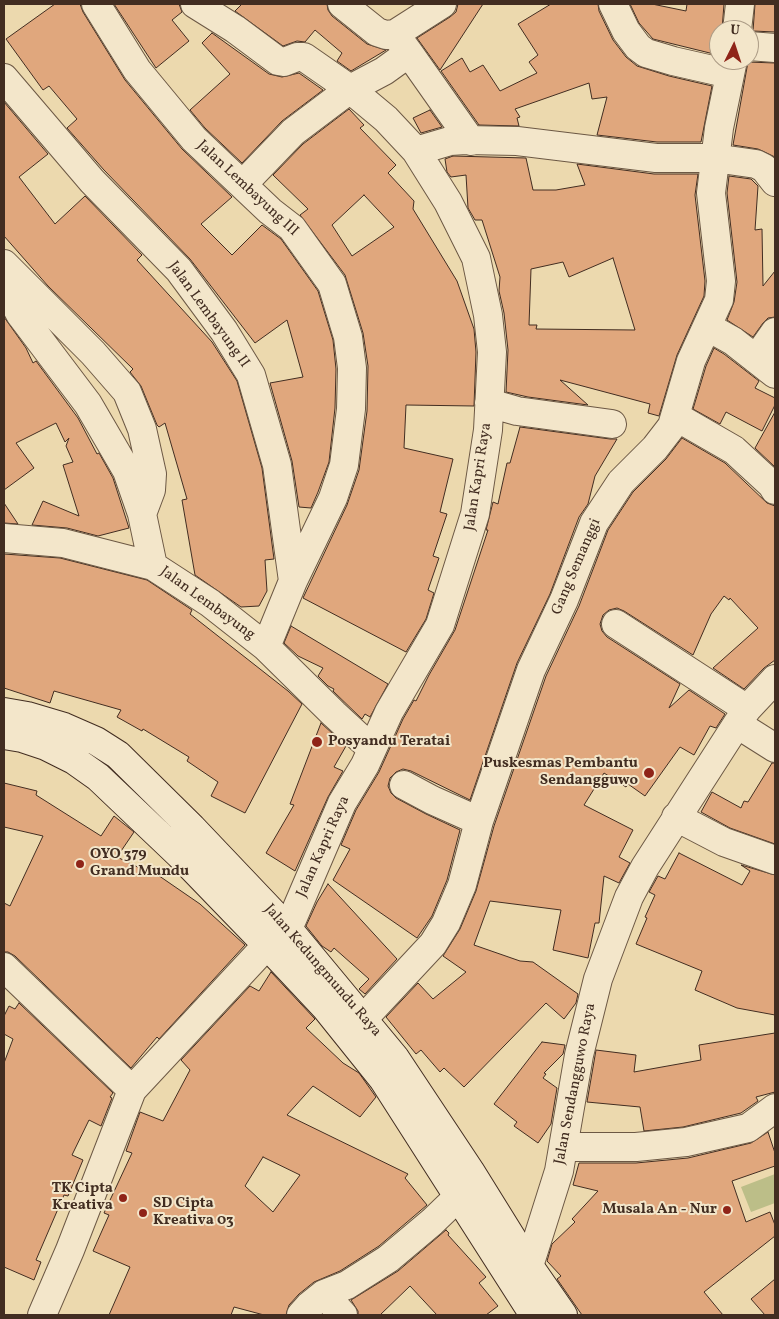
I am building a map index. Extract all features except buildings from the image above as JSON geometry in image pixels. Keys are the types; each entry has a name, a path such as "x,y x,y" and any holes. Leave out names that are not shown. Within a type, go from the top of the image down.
{"street":[{"name":"Jalan Lembayung III","path":"96,4 137,70 194,140 244,184 270,211 292,228 332,284 348,338 352,368 351,409 344,465 333,498 294,581 266,647"},
{"name":"Jalan Kapri Raya","path":"132,1090 278,937 342,803 365,765 389,712 440,625 476,514 488,430 492,352 488,315 476,258 448,202 416,151 386,119 350,89 304,57 297,57 284,62 278,61 235,29 195,4"},
{"path":"342,4 377,32 397,41 471,140"},
{"path":"244,184 293,132 350,89 384,71 397,41 442,4"},
{"name":"Gang Semanggi","path":"614,4 626,31 638,47 646,53 673,61 709,65"},
{"path":"738,20 740,4"},
{"path":"759,47 775,48"},
{"name":"Gang Semanggi","path":"364,1018 433,944 446,923 462,885 479,821 532,670 564,600 594,523 621,482 656,448 672,426 691,362 719,300 721,281 712,193 714,158 731,70"},
{"name":"Jalan Lembayung II","path":"4,78 92,181 179,270 224,332 251,375 277,465 294,581"},
{"path":"416,151 450,141 518,141 656,158 714,158 756,164 764,168 775,182"},
{"path":"4,264 127,471 142,514 153,566"},
{"path":"4,284 30,307 93,353 127,392 142,429 152,474 151,490 142,514"},
{"path":"708,327 733,341 766,367 775,332"},
{"path":"489,403 516,411 612,424"},
{"path":"675,416 734,450 775,490"},
{"name":"Jalan Lembayung","path":"4,538 63,542 153,566 210,603 266,647 372,749"},
{"path":"616,624 742,717 775,748"},
{"name":"Jalan Sendangguwo Raya","path":"520,1272 559,1171 579,1056 598,979 629,897 644,867 742,717 775,679"},
{"name":"Jalan Kedungmundu Raya","path":"4,712 27,716 64,727 96,741 118,755 192,828 278,937 326,1008 384,1079 459,1196 520,1272 563,1315"},
{"name":"Jalan Kedungmundu Raya","path":"4,736 22,738 46,746 74,760 98,777 180,855 278,937 364,1018 396,1058 470,1171 520,1272 534,1315"},
{"path":"404,785 479,821"},
{"path":"676,817 724,842 775,860"},
{"path":"5,973 132,1090 70,1250 42,1315"},
{"path":"564,1148 636,1147 686,1142 748,1128 772,1118"},
{"path":"301,1315 324,1294 347,1285 388,1259 432,1222 459,1196"},
{"path":"324,1294 343,1315"}],"green space":[{"path":"775,1174 775,1203 751,1212 741,1187"}],"place":[{"name":"Posyandu Teratai","path":"317,742"},
{"name":"Puskesmas Pembantu Sendangguwo","path":"649,773"},
{"name":"OYO 379 Grand Mundu","path":"80,864"},
{"name":"TK Cipta Kreativa","path":"123,1198"},
{"name":"Musala An - Nur","path":"727,1210"},
{"name":"SD Cipta Kreativa 03","path":"143,1213"}]}
